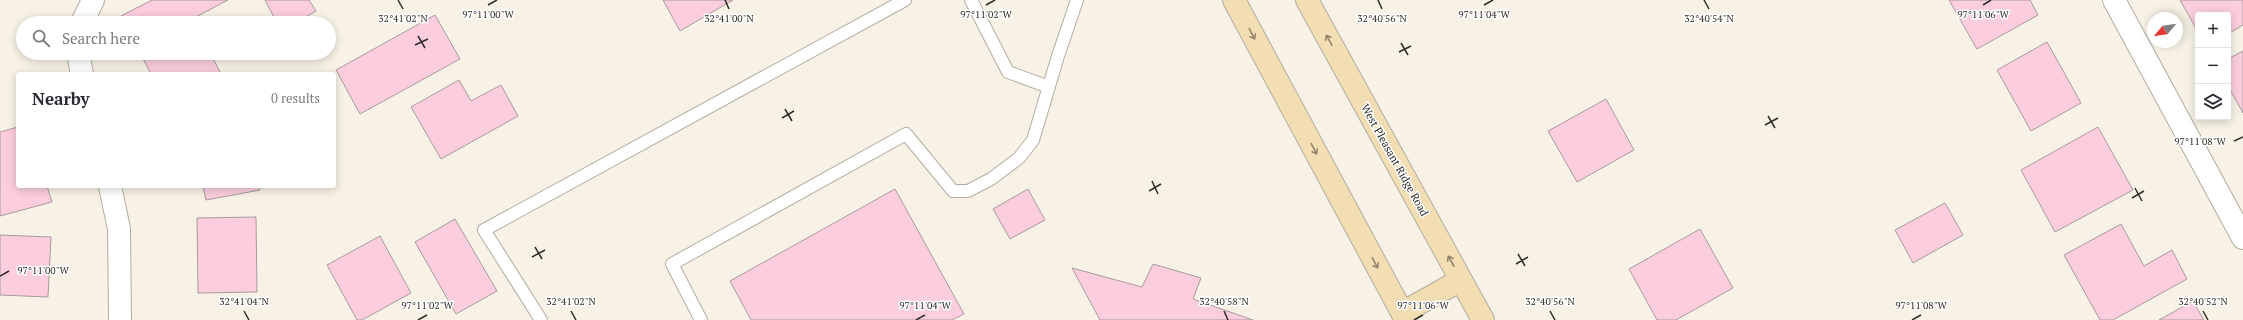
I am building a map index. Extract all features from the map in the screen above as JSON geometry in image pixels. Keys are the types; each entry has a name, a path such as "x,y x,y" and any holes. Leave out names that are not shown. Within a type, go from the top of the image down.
{"main road":[{"path":"1234,0 1404,317 1461,280"},
{"name":"West Pleasant Ridge Road","path":"1307,0 1483,320"}],"street":[{"path":"85,16 93,0"},
{"path":"2114,0 2243,238"},
{"path":"79,60 82,72"},
{"path":"110,188 119,229 120,320"}],"lane":[{"path":"541,320 484,230 905,0"},
{"path":"971,0 1008,72 1049,87"},
{"path":"701,320 672,264 906,134 953,191 968,191 991,179 1024,152 1033,140 1077,0"}],"building":[{"path":"152,0 228,0 198,16 121,16"},
{"path":"265,0 309,0 316,11 307,16 273,16"},
{"path":"663,0 733,0 680,31"},
{"path":"1949,0 2030,0 2038,15 1977,49"},
{"path":"2180,0 2243,0 2243,25 2231,32 2231,12 2195,12 2195,27"},
{"path":"435,15 460,59 360,114 336,70"},
{"path":"2047,42 2081,103 2031,131 1997,70"},
{"path":"2243,51 2243,113 2231,91 2231,57"},
{"path":"144,60 214,60 220,72 150,72"},
{"path":"459,80 471,101 501,85 518,116 441,159 411,107"},
{"path":"1606,99 1634,150 1577,182 1548,131"},
{"path":"2098,127 2133,190 2055,232 2021,170"},
{"path":"16,128 16,188 48,188 52,202 0,216 0,132"},
{"path":"203,188 260,188 260,190 206,200"},
{"path":"895,189 964,314 952,320 751,320 730,281"},
{"path":"1028,189 1045,220 1010,239 993,209"},
{"path":"1945,203 1963,235 1913,263 1895,230"},
{"path":"256,217 257,292 198,293 197,218"},
{"path":"455,219 497,291 456,314 415,242"},
{"path":"2121,224 2144,266 2172,250 2187,279 2113,320 2100,320 2064,255"},
{"path":"1700,229 1733,288 1676,320 1657,320 1629,269"},
{"path":"0,235 51,237 48,297 0,295"},
{"path":"380,236 411,293 362,320 357,320 327,265"},
{"path":"1153,264 1201,278 1193,299 1253,320 1100,320 1072,268 1142,287"},
{"path":"2193,301 2204,320 2159,320"}]}
